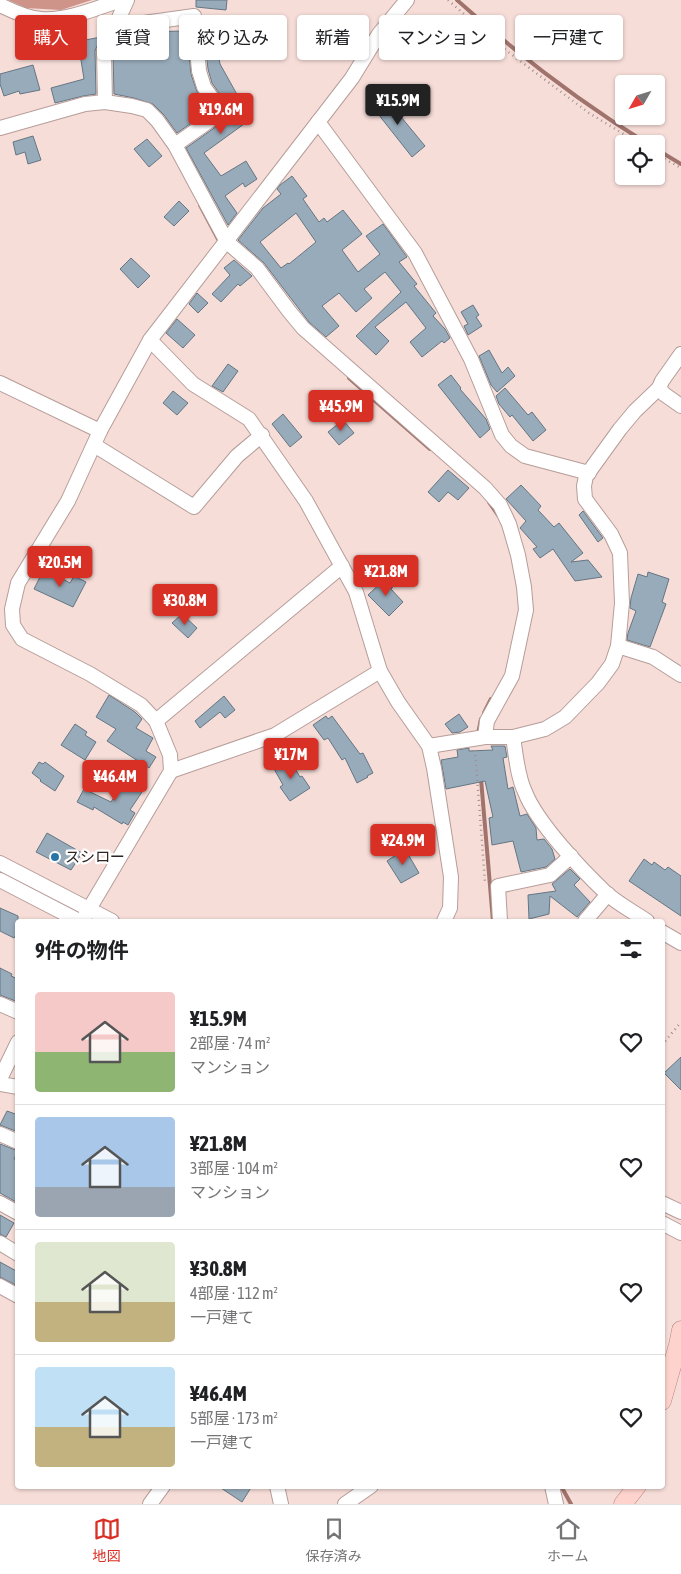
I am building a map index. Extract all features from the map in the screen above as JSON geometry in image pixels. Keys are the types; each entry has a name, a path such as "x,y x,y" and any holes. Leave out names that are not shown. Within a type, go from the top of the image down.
{"main road":[{"path":"665,1391 680,1341"},
{"path":"623,1504 635,1489"}],"street":[{"path":"0,5 17,13 40,19 65,17 121,0"},
{"path":"120,15 127,0"},
{"path":"83,917 172,771 170,755 156,721 141,705 90,674 22,639 13,626 12,609 18,583 68,501 100,431 150,340 352,78 379,34 407,0"},
{"path":"169,19 194,16 199,71 204,87 222,112 175,146"},
{"path":"104,60 105,102"},
{"path":"0,128 86,104 105,102 147,110 157,120 175,146 225,244 258,268 303,328 485,488 500,505 509,524 518,555 526,610 512,676 479,738"},
{"path":"318,122 415,253 471,359 502,435 511,446 524,456 588,473"},
{"path":"150,340 193,384 245,416 262,435 306,501 356,592 380,671 398,702 429,746 452,877 450,908 445,919"},
{"path":"429,746 479,738 513,736 545,729 565,717 598,683 612,664 618,646 622,602 620,553 611,534 585,499 584,486 588,473 620,429 635,411 660,388 662,381 681,354"},
{"path":"0,383 100,431"},
{"path":"660,388 664,394 681,406"},
{"path":"94,445 194,507 236,456 262,435"},
{"path":"156,721 342,566"},
{"path":"618,646 653,657 681,676"},
{"path":"172,771 276,735 380,671"},
{"path":"513,736 518,770 525,793 535,812 571,856 608,894 644,919"},
{"path":"500,919 498,886 550,875 571,856"},
{"path":"0,863 83,917"},
{"path":"0,880 83,917 98,919"},
{"path":"587,919 608,894"},
{"path":"665,934 681,943"},
{"path":"0,1004 15,1011"},
{"path":"0,1079 15,1048"},
{"path":"0,1084 15,1086"},
{"path":"0,1134 15,1141"},
{"path":"0,1203 15,1211"},
{"path":"665,1204 681,1212"},
{"path":"665,1225 681,1233"},
{"path":"0,1243 15,1252"},
{"path":"0,1286 15,1294"},
{"path":"150,1504 161,1489"},
{"path":"278,1489 281,1504"},
{"path":"345,1504 367,1489"},
{"path":"553,1489 556,1504"}],"path":[{"path":"448,0 499,45 582,108 626,135"},
{"path":"665,159 681,168"},
{"path":"479,738 485,886"},
{"path":"665,1041 681,1022"}],"shaded area":[{"path":"8,0 92,0 61,10 26,8"}],"building":[{"path":"196,0 227,0 226,10 196,7"},
{"path":"169,31 179,31 179,60 190,60 191,74 197,92 207,105 197,113 200,117 177,133 153,104 114,94 113,60 169,60"},
{"path":"97,38 95,51 96,94 55,103 51,88 84,79 81,60 87,60 87,40"},
{"path":"207,60 219,60 239,98 237,99 249,116 242,122 244,124 204,153 221,176 246,161 257,179 245,187 243,183 225,196 237,213 228,225 186,148 230,115 229,107 212,83"},
{"path":"33,65 40,90 20,94 19,91 4,96 0,84 0,74"},
{"path":"383,95 425,146 412,157 371,105"},
{"path":"33,136 41,160 28,164 25,152 16,155 13,142"},
{"path":"147,139 162,156 149,167 134,149"},
{"path":"292,176 307,196 303,199 319,222 324,218 327,222 343,210 362,234 342,250 358,272 380,254 366,236 383,224 407,257 399,262 417,284 414,286 436,313 433,316 445,329 450,338 444,343 442,341 422,357 410,342 426,328 406,302 375,327 389,341 376,355 356,336 401,292 385,272 364,289 372,298 356,312 339,293 322,306 339,326 326,337 309,322 264,263 238,240 263,208 281,194 277,189","holes":["296,213 316,242 289,264 281,268 260,242"]},
{"path":"179,201 189,211 174,226 164,217"},
{"path":"131,258 150,276 138,288 120,269"},
{"path":"234,260 252,276 240,286 238,284 221,302 212,294 230,275 224,268"},
{"path":"197,293 208,303 198,313 189,304"},
{"path":"473,305 479,315 476,317 482,326 468,335 464,326 468,324 461,312"},
{"path":"177,319 195,335 183,348 166,333"},
{"path":"489,350 502,373 508,367 515,376 497,392 491,385 479,356"},
{"path":"228,364 238,371 223,392 212,386"},
{"path":"451,375 460,389 486,419 490,429 480,438 438,385"},
{"path":"505,388 528,415 532,412 546,430 533,441 512,415 510,417 499,404 496,396"},
{"path":"173,391 188,403 177,415 163,403"},
{"path":"283,414 302,437 290,447 272,424"},
{"path":"343,420 354,433 339,445 328,432"},
{"path":"448,470 469,488 458,500 448,492 439,502 428,492"},
{"path":"521,485 541,506 538,510 554,527 559,523 583,553 571,562 588,560 602,577 575,581 553,549 540,558 533,549 537,547 520,528 526,521 506,499"},
{"path":"583,511 603,538 598,542 579,515"},
{"path":"44,569 70,583 74,576 86,582 73,607 34,589"},
{"path":"648,572 669,579 662,602 666,604 650,647 627,640 636,611 630,608 638,574 647,577"},
{"path":"387,577 394,585 391,589 403,602 389,616 368,595"},
{"path":"182,614 197,628 188,638 172,623"},
{"path":"109,695 135,712 142,719 136,728 153,738 146,751 156,757 149,768 107,741 116,729 96,717"},
{"path":"224,696 235,710 225,718 220,712 200,728 195,721"},
{"path":"459,714 468,727 460,732 452,733 445,724"},
{"path":"326,716 328,719 332,716 360,754 363,753 373,773 368,777 357,783 345,758 342,760 328,738 324,740 313,725"},
{"path":"75,724 87,732 85,735 96,742 85,760 61,745"},
{"path":"491,746 505,746 507,757 503,758 508,789 513,787 520,816 527,814 536,828 537,840 544,839 552,849 555,859 546,867 521,872 513,841 492,845 489,818 493,817 485,781 446,789 441,760 458,757 457,750 469,748 469,751 493,750"},
{"path":"289,758 300,777 302,776 310,788 290,801 280,787 283,785 273,767"},
{"path":"39,762 43,764 45,762 64,776 55,791 32,773"},
{"path":"126,778 144,789 130,810 135,813 128,825 123,822 122,824 94,807 93,810 77,802 84,789 111,802"},
{"path":"47,833 82,853 71,870 36,852"},
{"path":"405,849 419,873 401,883 387,861"},
{"path":"644,859 652,865 654,862 665,870 668,867 681,876 681,916 629,881"},
{"path":"570,869 580,879 574,885 590,902 577,917 550,896 549,914 529,919 528,895 556,891 552,884"},
{"path":"0,908 18,916 18,919 15,919 14,938 0,931"},
{"path":"0,968 15,978 15,1001 0,995"},
{"path":"681,1057 681,1090 665,1074"},
{"path":"7,1111 15,1114 15,1131 0,1125"},
{"path":"0,1144 15,1150 15,1201 0,1193"},
{"path":"0,1215 14,1223 6,1237 0,1234"},
{"path":"0,1262 15,1270 15,1284 0,1277"},
{"path":"222,1489 250,1489 242,1502"}],"waterway":[{"path":"457,0 550,76 634,135"},
{"path":"665,154 681,164"},
{"path":"200,205 218,239"},
{"path":"349,378 430,449"},
{"path":"489,502 498,515"},
{"path":"484,713 491,699"},
{"path":"478,734 481,719"},
{"path":"481,779 493,919"},
{"path":"563,1489 571,1504"}],"place":[{"name":"スシロー","path":"55,857"}]}
